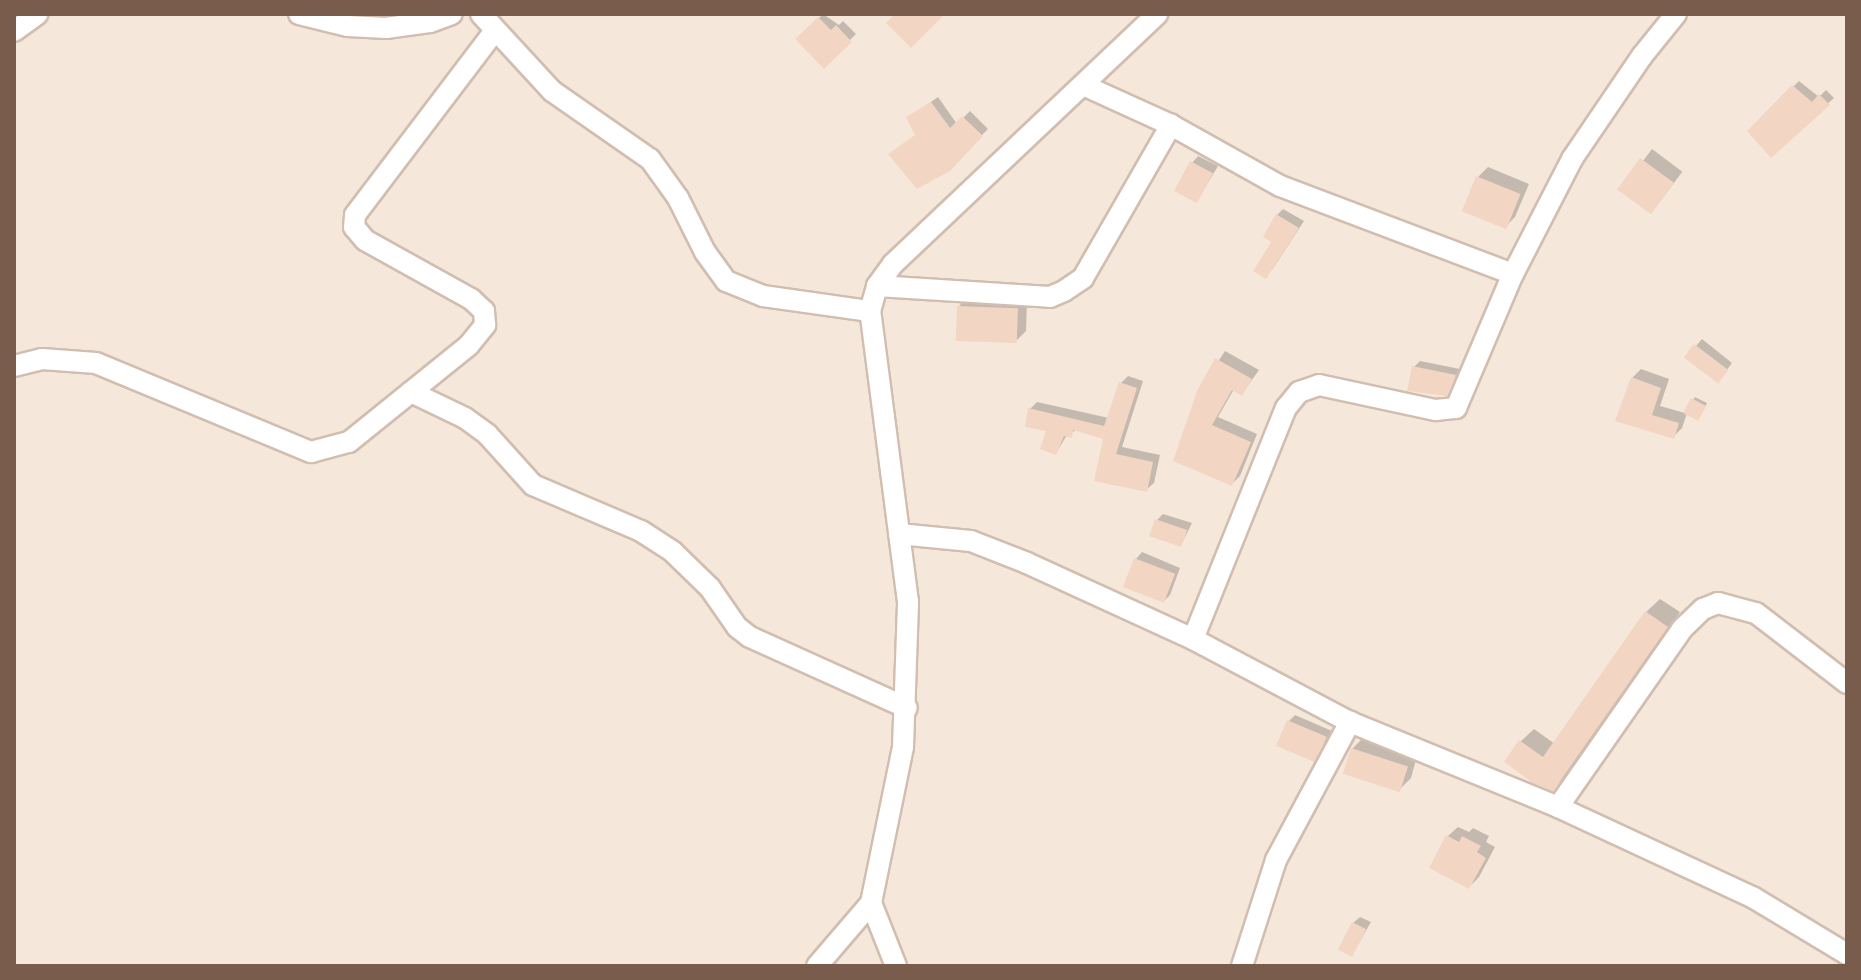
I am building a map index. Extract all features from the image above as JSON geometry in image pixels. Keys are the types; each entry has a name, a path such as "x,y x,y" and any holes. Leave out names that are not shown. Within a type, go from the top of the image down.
{"street":[{"path":"14,31 37,14"},
{"path":"299,14 348,26 386,28 430,22 452,14"},
{"path":"481,14 494,32 552,91 650,159 678,198 705,252 726,281 763,296 870,311"},
{"path":"817,966 871,903 903,747 907,708 908,602 870,311 877,286 893,264 1157,14"},
{"path":"1193,639 1286,408 1299,392 1319,385 1436,410 1456,408 1513,274 1572,159 1642,56 1676,14"},
{"path":"14,366 42,359 96,363 311,452 349,442 469,345 485,325 484,311 471,299 365,240 354,227 355,215 494,32"},
{"path":"1083,85 1171,125 1280,186 1513,274"},
{"path":"877,286 1050,297 1064,291 1083,278 1171,125"},
{"path":"411,392 465,418 487,434 533,485 641,531 673,552 710,588 737,627 750,637 907,708"},
{"path":"899,534 971,541 1193,639 1350,722 1558,807 1754,898 1847,954"},
{"path":"1558,807 1682,629 1710,606 1718,603 1756,613 1847,683"},
{"path":"1242,966 1276,860 1350,722"},
{"path":"871,903 896,966"}],"shaded area":[{"path":"14,14 1847,14 1847,966 14,966"}],"building":[{"path":"895,14 945,14 911,48 886,23"},
{"path":"818,17 831,30 836,25 852,42 824,69 795,39"},
{"path":"1792,85 1812,102 1819,94 1830,105 1771,158 1747,131"},
{"path":"931,102 950,128 962,116 983,136 950,171 917,189 888,154 915,135 906,117"},
{"path":"1640,158 1674,183 1651,214 1617,190"},
{"path":"1190,161 1213,173 1197,203 1174,191"},
{"path":"1476,176 1521,194 1506,229 1462,211"},
{"path":"1276,214 1299,228 1266,279 1253,271 1271,242 1263,237"},
{"path":"957,306 1018,308 1017,343 956,341"},
{"path":"1694,344 1728,370 1718,383 1684,358"},
{"path":"1215,358 1252,379 1242,396 1232,390 1212,425 1251,442 1232,486 1173,461 1197,391"},
{"path":"1412,366 1456,375 1447,396 1407,391"},
{"path":"1631,377 1661,388 1652,415 1679,423 1674,439 1615,421"},
{"path":"1119,382 1137,388 1116,454 1153,462 1147,492 1094,481 1103,439 1073,430 1072,438 1064,436 1056,455 1040,449 1046,431 1025,427 1028,408 1104,426"},
{"path":"1691,398 1706,406 1698,421 1683,413"},
{"path":"1155,519 1187,530 1181,547 1149,536"},
{"path":"1134,558 1175,574 1164,603 1123,587"},
{"path":"1645,611 1668,627 1553,791 1533,783 1504,762 1519,740 1543,757"},
{"path":"1287,720 1327,737 1316,763 1276,746"},
{"path":"1351,748 1408,767 1400,792 1343,774"},
{"path":"1446,835 1459,842 1462,836 1481,846 1477,852 1486,858 1469,889 1429,868"},
{"path":"1352,922 1366,929 1352,957 1338,950"}]}
